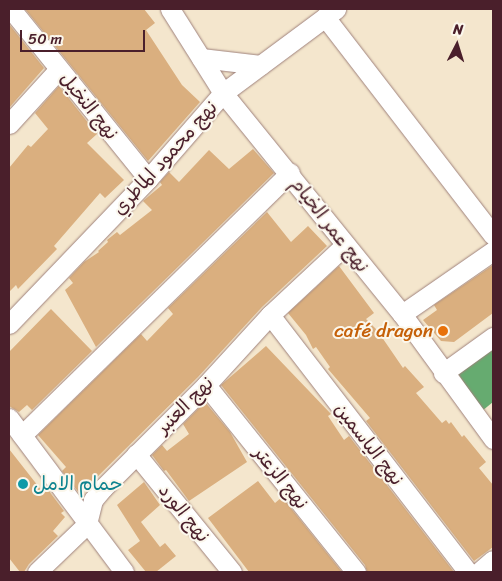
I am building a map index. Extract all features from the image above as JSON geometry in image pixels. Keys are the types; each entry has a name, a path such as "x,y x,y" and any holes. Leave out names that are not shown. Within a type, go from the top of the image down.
{"street":[{"name":"نهج النخيل","path":"11,9 148,179"},
{"name":"نهج عمر الخيام","path":"170,9 223,93 290,173 345,245 402,314 493,439"},
{"path":"331,13 493,235"},
{"name":"نهج محمود الماطري","path":"9,324 148,179 223,93 331,13"},
{"path":"201,58 261,64"},
{"path":"9,124 59,69"},
{"path":"22,435 290,173"},
{"name":"نهج العنبر","path":"87,524 93,500 136,454 206,385 270,316 345,245"},
{"path":"402,314 493,251"},
{"name":"نهج الياسمين","path":"270,316 468,572"},
{"path":"444,373 493,337"},
{"name":"نهج الزعتر","path":"206,385 356,572"},
{"path":"9,418 124,572"},
{"name":"نهج الورد","path":"136,454 232,572"},
{"path":"37,572 87,524"},
{"path":"479,572 493,560"}],"green space":[{"path":"493,347 493,402 482,411 457,372"}],"building":[{"path":"25,9 144,9 155,23 146,30 182,85 200,102 148,161"},
{"path":"9,24 44,68 9,108"},
{"path":"59,86 97,134 87,143 124,180 105,198 100,193 54,246 57,249 18,289 16,285 9,292 9,168 28,145 31,147 48,129 35,113"},
{"path":"253,149 274,173 96,347 65,290 73,283 69,278 84,262 99,252 108,242 107,240 117,232 120,235 152,210 143,201 162,185 160,182 169,172 179,182 209,150 229,169"},
{"path":"267,212 291,242 308,226 327,246 262,307 198,377 80,494 62,471 66,467 38,435 141,334 147,341 173,314 168,308"},
{"path":"493,265 493,313 454,342 441,341 423,320 437,310 434,305"},
{"path":"339,266 374,313 366,319 377,330 403,368 405,366 424,387 416,393 442,423 446,420 449,424 451,422 462,437 464,435 486,462 479,468 493,485 493,547 474,561 366,421 370,418 328,369 330,367 316,347 313,349 306,335 288,313"},
{"path":"51,309 92,351 32,410 27,405 19,412 9,406 9,352"},
{"path":"266,346 331,414 328,416 344,440 349,436 454,572 367,572 365,565 221,385"},
{"path":"205,402 230,432 247,462 189,501 166,470 164,471 152,455 162,445 167,451 189,434 183,424"},
{"path":"9,449 42,491 46,487 64,511 61,513 65,517 53,531 58,536 29,564 24,572 20,572 9,558"},
{"path":"258,481 275,503 282,497 342,572 249,572 208,518"},
{"path":"144,482 160,505 141,522 160,547 165,543 176,556 156,572 146,572 128,550 140,541 117,505"}],"place":[{"name":"café dragon","path":"443,331"},
{"name":"حمام الامل","path":"23,484"}]}
